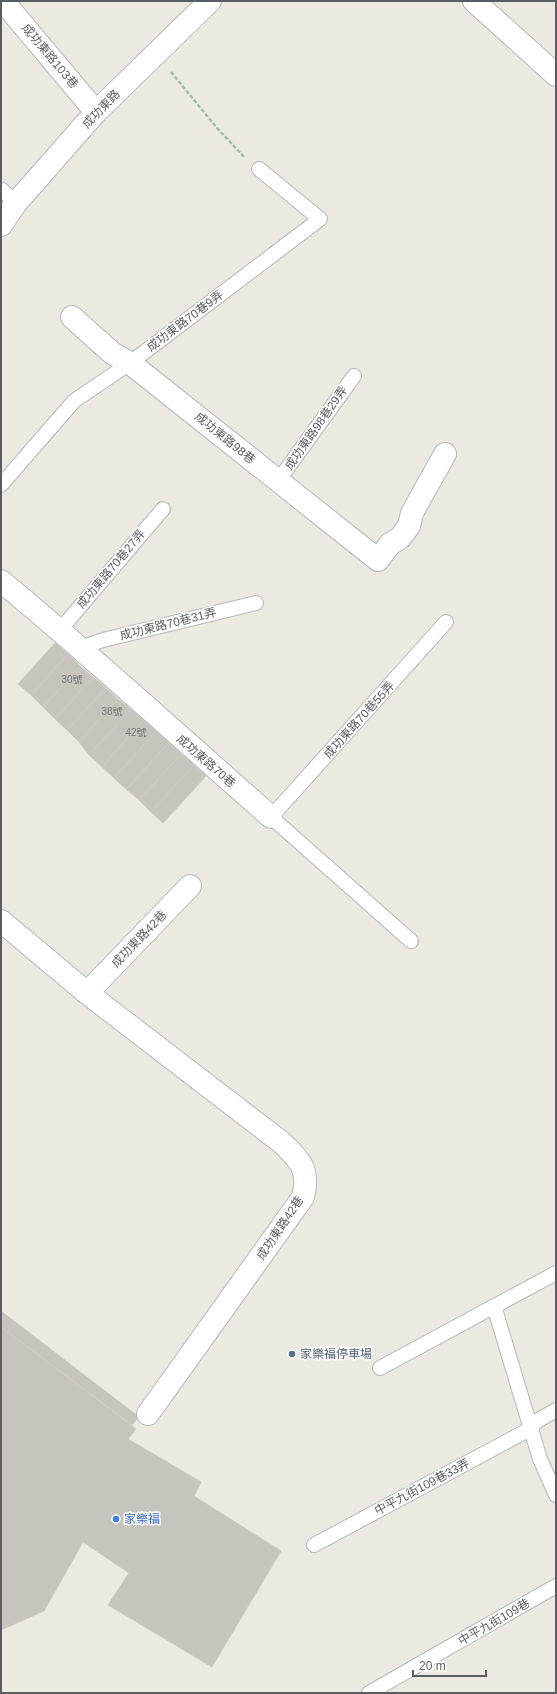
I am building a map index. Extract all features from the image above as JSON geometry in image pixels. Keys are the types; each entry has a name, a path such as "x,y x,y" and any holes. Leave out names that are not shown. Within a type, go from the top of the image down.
{"street":[{"name":"成功東路103巷","path":"3,1 96,112"},
{"name":"成功東路","path":"1,225 8,196 157,54 210,1"},
{"path":"474,1 556,75"},
{"name":"成功東路98巷","path":"72,317 112,353 130,363 378,560 390,544 400,538 409,526 412,514 445,454"},
{"name":"成功東路70巷","path":"1,581 60,630 271,817"},
{"name":"成功東路42巷","path":"87,993 190,886"},
{"name":"成功東路42巷","path":"1,921 87,993 281,1142 296,1157 304,1170 305,1186 303,1197 148,1414"}],"lane":[{"name":"成功東路70巷9弄","path":"1,485 74,401 130,363 320,219 259,169"},
{"name":"成功東路98巷29弄","path":"278,481 354,376"},
{"name":"成功東路70巷27弄","path":"60,630 163,509"},
{"name":"成功東路70巷31弄","path":"80,648 103,640 256,603"},
{"name":"成功東路70巷55弄","path":"271,817 446,622"},
{"name":"成功東路70巷","path":"271,817 411,941"},
{"path":"380,1368 556,1273"},
{"path":"494,1306 530,1429 540,1459 556,1495"},
{"name":"中平九街109巷33弄","path":"314,1545 530,1429 537,1421 556,1410"},
{"name":"中平九街109巷","path":"369,1693 556,1586"}],"path":[{"path":"157,54 217,128 246,159 259,169"}],"building":[{"path":"55,643 68,654 31,695 18,684"},
{"path":"68,654 80,666 43,707 31,695"},
{"path":"80,666 93,677 55,719 43,707"},
{"path":"93,677 106,688 67,730 55,719"},
{"path":"106,688 118,699 79,742 67,730"},
{"path":"118,699 131,709 89,755 79,742"},
{"path":"131,709 143,720 102,767 89,755"},
{"path":"143,720 156,731 114,778 102,767"},
{"path":"156,731 169,743 126,789 114,778"},
{"path":"169,743 181,754 139,800 126,789"},
{"path":"181,754 194,765 151,812 139,800"},
{"path":"194,765 206,776 163,823 151,812"},
{"path":"1,1311 139,1417 132,1425 1,1327"},
{"name":"家樂福","path":"1,1327 136,1429 128,1439 201,1482 194,1496 281,1551 212,1667 108,1605 129,1573 83,1542 44,1611 1,1630"}],"place":[{"name":"家樂福停車場","path":"292,1354"},
{"name":"家樂福","path":"116,1519"}]}
